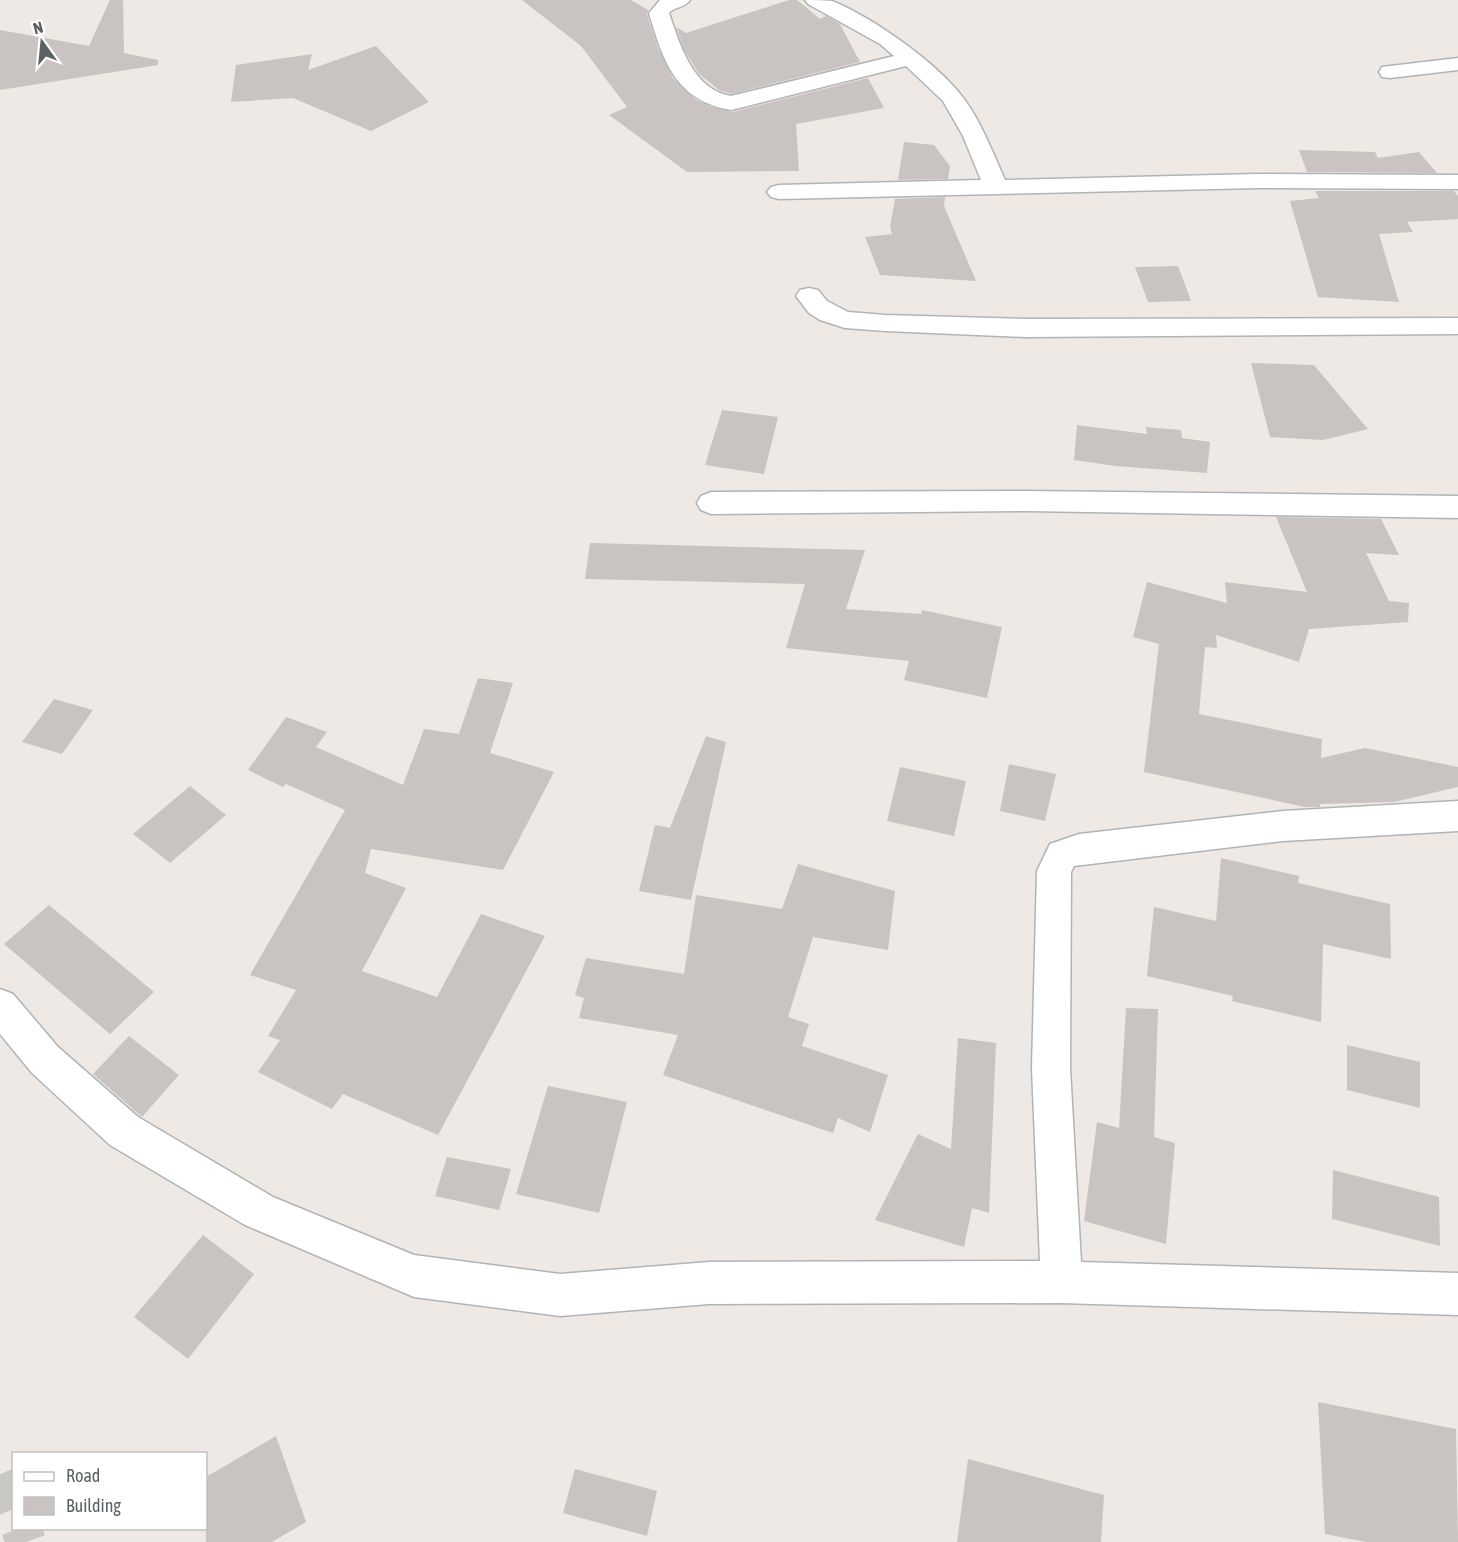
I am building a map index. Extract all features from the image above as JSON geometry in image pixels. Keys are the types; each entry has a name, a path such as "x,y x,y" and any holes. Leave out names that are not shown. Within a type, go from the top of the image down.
{"street":[{"path":"680,0 660,9 662,23 672,50 687,76 702,94 713,101 731,103 910,58"},
{"path":"815,0 887,40 910,58 952,98 974,136 996,187"},
{"path":"1390,72 1458,64"},
{"path":"779,192 1258,181 1458,182"},
{"path":"808,296 829,315 845,320 885,323 1026,328 1458,326"},
{"path":"711,503 1027,501 1458,507"},
{"path":"1061,1282 1051,1068 1054,871 1062,855 1079,849 1283,826 1458,816"},
{"path":"0,1006 45,1060 124,1131 259,1211 414,1276 560,1295 709,1283 1061,1282 1458,1294"}],"building":[{"path":"110,0 123,0 124,53 158,60 158,65 0,90 0,30 89,46"},
{"path":"522,0 631,0 648,10 647,14 658,48 673,78 696,100 712,107 732,112 868,78 884,108 796,124 799,171 687,172 609,115 627,107 581,46"},
{"path":"789,0 797,0 820,19 826,16 840,24 860,62 731,94 719,90 699,74 685,51 676,27 686,33"},
{"path":"376,46 429,102 371,131 293,98 231,102 236,65 312,54 308,70"},
{"path":"904,142 934,145 950,166 948,179 898,180"},
{"path":"1299,150 1375,152 1378,158 1419,152 1437,173 1307,172"},
{"path":"1315,191 1454,191 1458,196 1458,219 1407,222 1413,232 1379,234 1399,302 1318,297 1290,201 1319,198"},
{"path":"945,197 944,206 976,281 880,275 865,237 892,234 890,227 895,199"},
{"path":"1178,266 1191,301 1148,302 1135,267"},
{"path":"1251,363 1314,365 1368,429 1323,440 1270,437"},
{"path":"722,410 778,417 764,474 705,465"},
{"path":"1077,425 1147,434 1146,427 1181,430 1182,438 1210,442 1207,473 1116,466 1074,460"},
{"path":"1276,517 1381,519 1399,555 1366,553 1389,601 1409,603 1408,622 1309,629 1299,662 1216,635 1217,648 1205,647 1199,714 1322,739 1321,758 1365,748 1458,767 1458,787 1394,802 1320,804 1320,807 1305,807 1144,772 1159,644 1133,637 1147,582 1227,603 1225,582 1307,592"},
{"path":"590,543 865,550 846,609 921,614 922,610 1002,627 987,698 904,680 909,661 786,648 805,584 585,579"},
{"path":"478,678 513,683 490,753 554,772 503,870 371,849 365,873 406,888 362,971 437,997 481,914 545,936 438,1135 343,1094 332,1109 258,1072 280,1040 268,1036 296,990 250,975 345,810 286,784 283,787 248,770 286,717 327,732 316,747 403,785 424,729 459,734"},
{"path":"54,699 93,710 62,754 22,742"},
{"path":"706,736 726,742 691,900 639,891 655,825 670,828"},
{"path":"1009,764 1056,774 1045,821 1000,811"},
{"path":"900,767 966,781 954,836 887,821"},
{"path":"190,786 226,815 170,863 133,834"},
{"path":"1221,858 1299,876 1298,883 1390,904 1391,959 1323,944 1321,1022 1232,1001 1233,996 1147,976 1154,907 1216,921"},
{"path":"798,864 895,891 888,950 813,937 788,1017 809,1024 802,1046 888,1075 870,1132 838,1118 833,1133 663,1075 678,1035 579,1018 584,998 575,995 586,958 684,974 696,895 782,909"},
{"path":"49,905 154,992 110,1034 4,944"},
{"path":"1126,1008 1158,1009 1154,1137 1175,1143 1166,1244 1084,1221 1097,1122 1119,1128"},
{"path":"129,1036 179,1075 142,1117 93,1074"},
{"path":"958,1038 996,1043 989,1213 972,1208 964,1247 875,1220 918,1134 951,1149"},
{"path":"1347,1045 1420,1062 1420,1108 1347,1090"},
{"path":"548,1086 627,1102 599,1213 516,1194"},
{"path":"447,1157 511,1169 499,1210 435,1196"},
{"path":"1333,1170 1439,1197 1440,1246 1332,1219"},
{"path":"203,1235 254,1274 188,1359 134,1317"},
{"path":"1318,1402 1456,1429 1458,1542 1366,1542 1325,1534"},
{"path":"276,1436 306,1522 272,1542 206,1542 207,1476"},
{"path":"968,1459 1104,1495 1101,1542 957,1542"},
{"path":"575,1469 657,1491 647,1536 563,1513"}],"tunnel":[{"path":"0,1474 12,1504"},
{"path":"22,1530 26,1542"}]}
